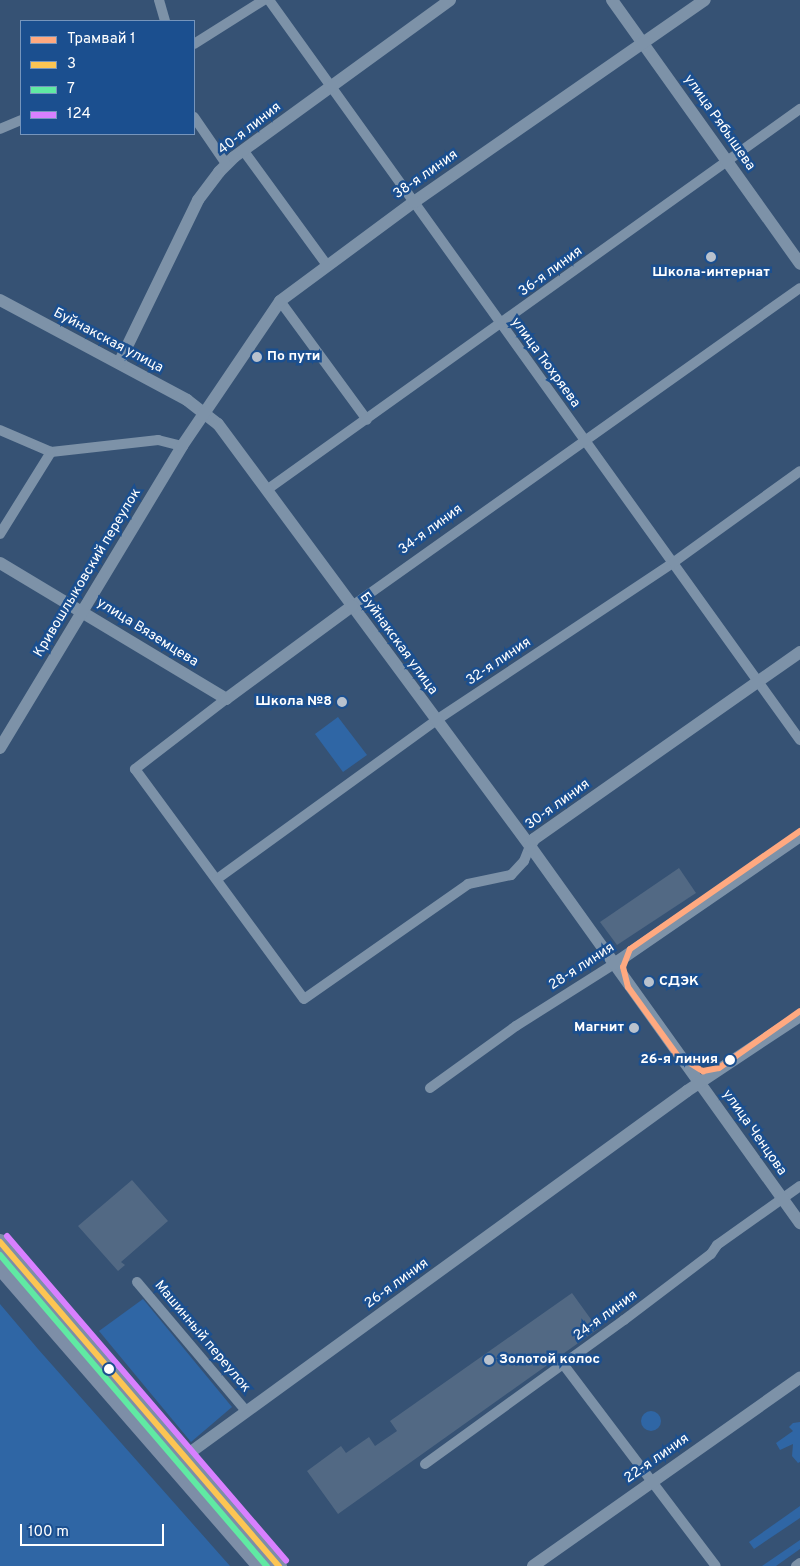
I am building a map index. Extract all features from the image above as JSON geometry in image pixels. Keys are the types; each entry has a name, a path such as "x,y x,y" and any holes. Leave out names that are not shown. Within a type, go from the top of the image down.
{"main road":[{"path":"0,1242 279,1566"},
{"path":"0,1267 260,1566"}],"street":[{"path":"158,0 165,20"},
{"path":"195,43 264,0"},
{"name":"улица Тюхряева","path":"270,0 501,326 674,562 800,740"},
{"name":"40-я линия","path":"118,363 198,200 227,165 243,150 450,0"},
{"name":"улица Рябышева","path":"612,0 800,264"},
{"name":"38-я линия","path":"204,414 280,301 326,264 705,0"},
{"name":"36-я линия","path":"268,489 501,326 800,109"},
{"path":"195,118 227,165"},
{"path":"0,129 20,120"},
{"path":"243,150 326,264"},
{"name":"34-я линия","path":"217,879 135,768 352,606 800,288"},
{"name":"Буйнакская улица","path":"0,300 118,363 218,424 268,489 352,606 530,846 702,1084"},
{"path":"280,301 366,420"},
{"name":"Кривошлыковский переулок","path":"0,748 182,446 204,414"},
{"path":"0,430 51,452 158,440 182,446"},
{"path":"0,534 51,452"},
{"name":"32-я линия","path":"217,879 436,720 674,562 800,471"},
{"name":"улица Вяземцева","path":"0,564 226,699"},
{"name":"30-я линия","path":"217,879 304,999 468,884 511,875 524,861 530,846 540,835 800,652"},
{"name":"28-я линия","path":"430,1088 516,1026 614,964 800,836"},
{"name":"26-я линия","path":"184,1457 687,1091 702,1084 800,1016"},
{"name":"улица Ченцова","path":"702,1084 800,1223"},
{"name":"24-я линия","path":"425,1464 563,1364 800,1186"},
{"name":"Машинный переулок","path":"137,1282 246,1411"},
{"path":"563,1364 716,1566"},
{"name":"22-я линия","path":"533,1566 800,1378"},
{"path":"796,1566 800,1563"}],"shaded area":[{"path":"338,717 367,755 343,772 315,734"},
{"path":"143,1299 232,1407 191,1442 99,1331"},
{"path":"0,1304 38,1349 230,1566 0,1566"},
{"path":"651,1411 658,1414 661,1421 658,1428 651,1431 644,1428 641,1421 644,1414"},
{"path":"800,1422 800,1462 798,1463 792,1456 793,1444 780,1450 776,1443 793,1431 789,1427 793,1423"},
{"path":"800,1506 800,1518 754,1549 749,1542"},
{"path":"800,1540 800,1549 776,1566 762,1566"}],"building":[{"path":"679,868 696,893 617,945 600,922"},
{"path":"132,1180 168,1221 121,1262 125,1265 118,1271 78,1226"},
{"path":"572,1293 598,1329 338,1514 307,1471 341,1446 346,1453 369,1437 375,1446 397,1431 390,1421"}],"tram line":[{"name":"1","path":"800,831 630,949 623,967 628,987 677,1055 703,1071 719,1068 800,1011"}],"transit line":[{"name":"124","path":"7,1236 286,1560"},
{"name":"3","path":"0,1242 279,1566"},
{"name":"7","path":"0,1255 267,1566"}],"place":[{"name":"Школа-интернат","path":"711,257"},
{"name":"По пути","path":"257,357"},
{"name":"Школа №8","path":"342,702"},
{"name":"СДЭК","path":"649,982"},
{"name":"Магнит","path":"634,1028"},
{"name":"26-я линия","path":"730,1060"},
{"name":"Золотой колос","path":"489,1360"}]}
